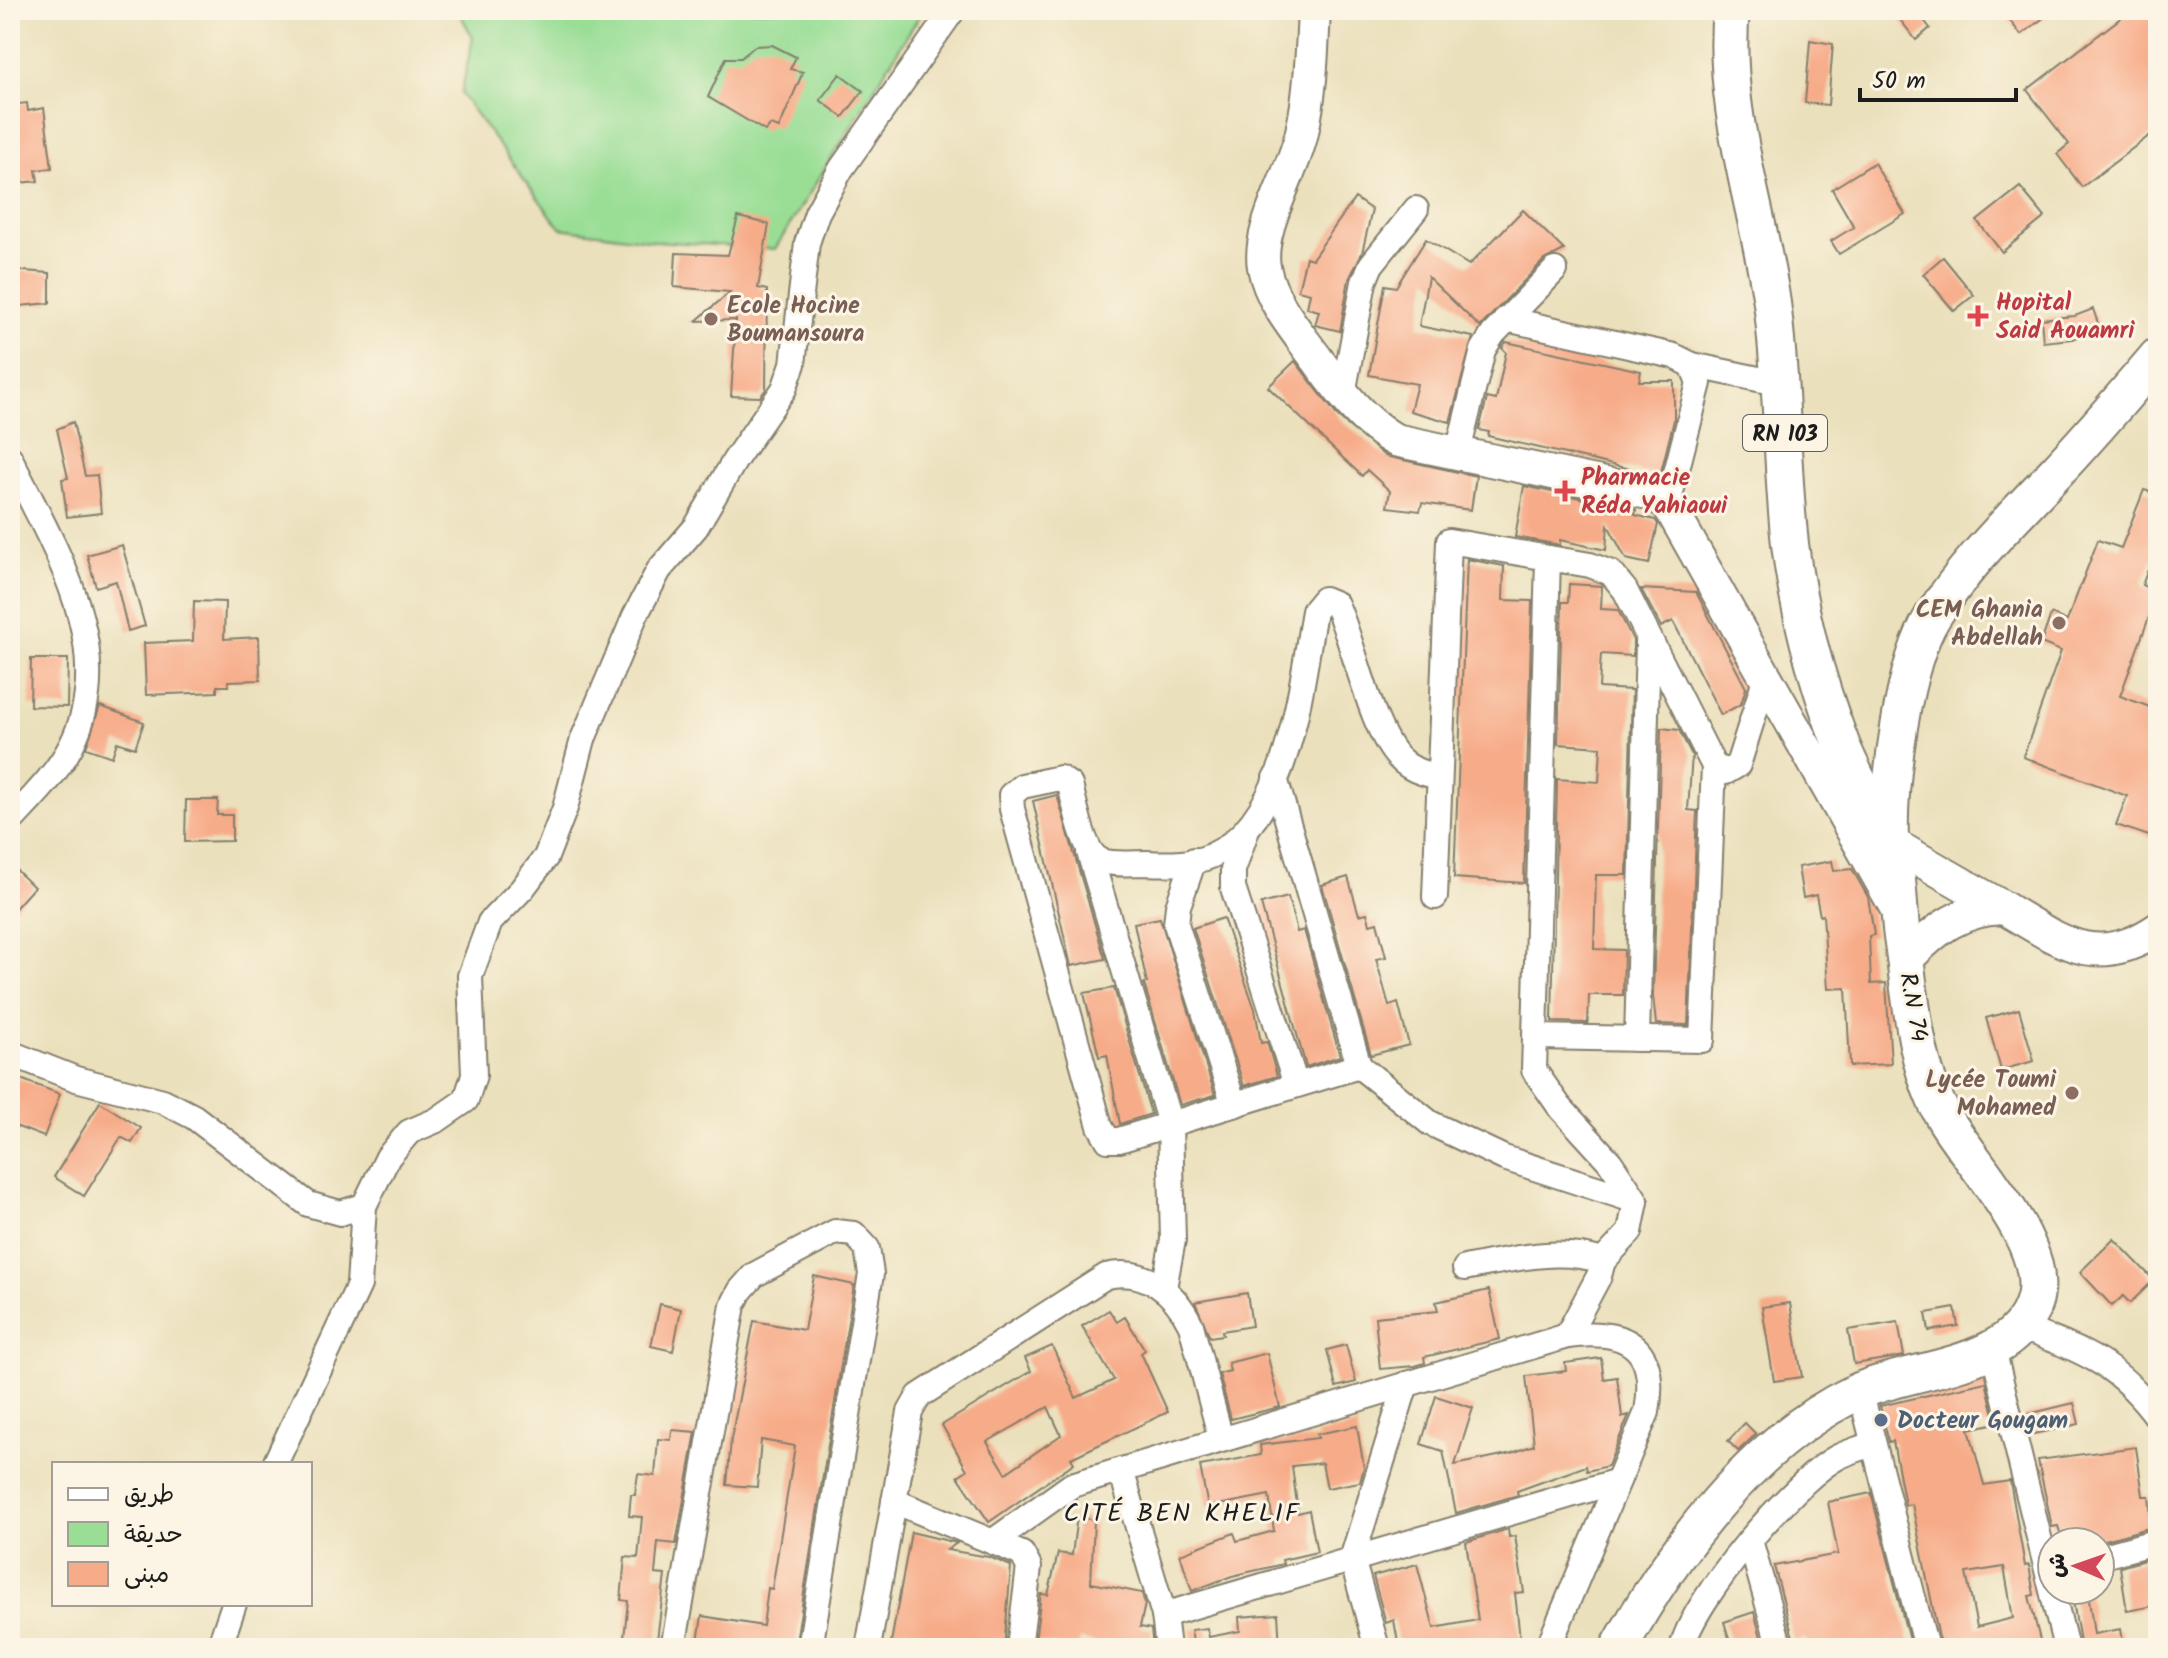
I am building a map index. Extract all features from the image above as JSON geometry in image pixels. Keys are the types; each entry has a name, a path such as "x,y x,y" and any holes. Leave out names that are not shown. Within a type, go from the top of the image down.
{"main road":[{"name":"RN 103","path":"1731,10 1729,35 1734,110 1771,300 1782,384 1790,544 1809,643 1841,745 1889,842"},
{"name":"R.N 74","path":"2022,1328 2035,1298 2035,1268 2022,1233 1942,1115 1915,1028 1889,842 1908,680 1932,618 1986,547 2084,442 2158,356"},
{"path":"1619,1648 1691,1537 1745,1476 1791,1433 1828,1407 1860,1390 1993,1349 2022,1328"}],"street":[{"path":"276,1462 359,1285 364,1206 388,1157 409,1132 437,1120 466,1100 474,1075 470,976 490,922 522,889 546,857 565,808 583,739 635,616 659,570 696,527 735,460 784,389 793,364 807,243 817,213 841,169 953,10"},
{"path":"1314,10 1309,100 1302,136 1265,239 1263,265 1271,291 1343,394 1373,427 1395,440 1653,494 1668,504 1899,913"},
{"path":"1343,394 1367,273 1416,209"},
{"path":"1458,452 1483,350 1506,319 1555,270"},
{"path":"1506,319 1674,356 1692,365 1782,384"},
{"path":"1668,504 1699,383 1692,365"},
{"path":"10,458 76,599 88,681 73,743 55,772 10,822"},
{"path":"1435,897 1449,541 1590,565 1611,573 1625,590 1714,766 1702,1040 1535,1037"},
{"path":"1548,558 1534,1070 1559,1106 1610,1162 1636,1201 1630,1232 1603,1261 1599,1276 1567,1336"},
{"path":"1089,852 1102,861 1178,864 1209,857 1230,844 1248,824 1275,778 1293,733 1314,611 1324,599 1336,604 1384,735 1398,757 1414,770 1438,777"},
{"path":"1637,1039 1648,636"},
{"path":"1714,766 1726,772 1738,765 1766,676"},
{"path":"1164,1288 1173,1240 1170,1124 1070,785 1060,778 1022,786 1011,795 1012,809 1100,1126 1108,1140 1119,1140 1170,1124 1234,1105 1359,1066"},
{"path":"1275,778 1359,1066 1430,1123 1504,1158 1636,1201"},
{"path":"1248,824 1233,870 1233,888 1296,1085"},
{"path":"1889,842 2067,945 2095,952 2119,948 2158,929"},
{"path":"1194,860 1178,906 1176,924 1234,1105"},
{"path":"1906,960 1950,919 1980,908 2004,908"},
{"path":"10,1053 76,1079 163,1101 194,1117 308,1204 340,1213 364,1206"},
{"path":"673,1648 733,1305 754,1275 835,1232 854,1234 867,1248 871,1274 810,1648"},
{"path":"1465,1268 1536,1254 1581,1254 1603,1261"},
{"path":"868,1648 910,1412 919,1396 1106,1276 1136,1274 1164,1288 1183,1309 1191,1325 1221,1439"},
{"path":"2022,1328 2089,1353 2136,1389 2158,1418"},
{"path":"995,1540 1072,1485 1567,1336 1608,1334 1628,1343 1647,1359 1652,1383 1647,1412 1548,1648"},
{"path":"1993,1349 2038,1526"},
{"path":"1377,1648 1352,1559 1406,1384"},
{"path":"1860,1390 1871,1444 1926,1648"},
{"path":"1682,1648 1703,1606 1750,1540 1799,1488 1836,1458 1871,1444"},
{"path":"1121,1470 1164,1615 1168,1648"},
{"path":"1164,1615 1618,1481"},
{"path":"894,1501 995,1540 1022,1554 1029,1567 1019,1648"},
{"path":"1750,1540 1780,1648"},
{"path":"2116,1553 2158,1541"},
{"path":"219,1648 233,1606"},
{"path":"2057,1606 2066,1648"}],"green space":[{"path":"458,10 923,10 775,249 656,241 560,228 461,94 473,38"}],"building":[{"path":"1906,10 1916,10 1930,28 1916,40 1898,17"},
{"path":"2002,10 2054,10 2021,35"},
{"path":"2131,10 2158,10 2158,129 2082,187 2057,154 2069,144 2027,90"},
{"path":"1810,40 1833,44 1828,105 1805,103"},
{"path":"772,45 796,57 790,69 803,72 779,128 770,125 765,131 708,97 726,58 741,58 755,46"},
{"path":"840,74 863,91 843,117 820,100"},
{"path":"27,103 28,111 44,108 52,168 36,170 38,181 10,184 10,105"},
{"path":"1874,163 1905,214 1839,254 1831,241 1854,227 1832,189"},
{"path":"2020,187 2045,217 2002,252 1977,221"},
{"path":"1355,198 1372,210 1362,253 1349,279 1340,331 1315,325 1319,311 1307,308 1310,293 1298,290 1306,257 1312,259"},
{"path":"1523,210 1564,250 1544,260 1480,327 1428,277 1419,326 1473,337 1450,422 1410,411 1417,384 1369,375 1385,285 1396,287 1426,239 1469,265"},
{"path":"738,217 769,224 758,288 767,290 766,389 760,397 731,396 736,320 696,321 730,292 674,287 676,253 728,255"},
{"path":"1943,257 1974,295 1954,311 1923,274"},
{"path":"10,270 50,273 50,303 10,307"},
{"path":"2093,309 2100,329 2072,339 2043,342 2041,319 2075,316"},
{"path":"1506,342 1641,371 1639,381 1674,381 1674,420 1660,476 1488,436 1489,432 1479,430 1487,398 1496,400 1506,352 1502,348"},
{"path":"1295,361 1339,418 1385,456 1476,476 1471,510 1422,503 1420,511 1387,507 1390,491 1367,470 1362,476 1268,387"},
{"path":"73,422 85,476 97,475 101,513 67,517 62,479 68,478 57,429"},
{"path":"1524,486 1636,510 1635,515 1655,520 1658,524 1649,564 1626,559 1608,525 1606,550 1560,540 1560,545 1515,537"},
{"path":"2144,490 2158,494 2158,559 2153,557 2142,585 2158,593 2120,696 2158,710 2158,839 2116,825 2127,796 2023,757 2061,651 2041,643 2051,614 2067,621 2098,540 2121,548"},
{"path":"122,545 145,626 128,631 116,581 96,587 87,555"},
{"path":"1467,559 1504,566 1503,600 1532,601 1524,883 1454,878"},
{"path":"1569,584 1602,586 1601,609 1618,610 1633,640 1633,656 1601,654 1599,688 1632,690 1627,875 1596,875 1594,949 1624,950 1623,995 1589,995 1588,1023 1552,1022 1557,779 1599,782 1601,747 1558,744 1562,602 1568,602"},
{"path":"1641,589 1696,592 1746,688 1741,704 1721,715 1673,621 1661,627"},
{"path":"194,601 225,602 224,639 259,637 260,680 228,681 228,686 217,686 217,692 146,695 144,643 193,641"},
{"path":"31,659 68,659 67,707 30,706"},
{"path":"100,706 144,722 135,748 117,742 112,757 86,748"},
{"path":"1661,728 1679,730 1692,755 1688,810 1697,811 1688,1025 1656,1024 1653,996"},
{"path":"1057,795 1105,959 1071,966 1033,801"},
{"path":"186,800 218,800 217,815 232,815 232,841 185,842"},
{"path":"1832,861 1834,871 1852,869 1868,897 1874,935 1869,936 1871,984 1886,983 1891,1064 1850,1066 1846,988 1828,989 1823,915 1820,916 1816,895 1803,898 1798,867"},
{"path":"10,864 34,887 10,914"},
{"path":"1348,877 1359,915 1367,913 1370,924 1377,922 1386,957 1376,959 1389,1006 1398,1003 1409,1045 1371,1055 1322,885"},
{"path":"1288,897 1297,932 1304,930 1340,1056 1306,1067 1261,904"},
{"path":"1160,918 1215,1095 1180,1105 1144,984 1147,983 1134,923"},
{"path":"1223,918 1255,1009 1261,1043 1267,1042 1277,1076 1244,1086 1193,928"},
{"path":"1114,988 1151,1114 1120,1124 1107,1055 1099,1057 1084,993"},
{"path":"2019,1009 2034,1061 2001,1070 1986,1018"},
{"path":"18,1078 60,1094 44,1137 10,1124 10,1101"},
{"path":"100,1102 141,1128 132,1143 121,1137 84,1196 54,1177"},
{"path":"2114,1239 2154,1280 2130,1303 2123,1296 2112,1306 2080,1272"},
{"path":"814,1276 854,1285 795,1648 697,1648 702,1616 763,1626 795,1446 761,1440 757,1487 727,1485 731,1439 754,1321 804,1330"},
{"path":"1489,1290 1500,1339 1424,1357 1425,1363 1415,1366 1380,1369 1375,1317 1438,1311 1436,1302"},
{"path":"1247,1293 1252,1326 1222,1331 1223,1335 1210,1337 1195,1302"},
{"path":"1790,1303 1802,1377 1774,1381 1762,1307"},
{"path":"660,1304 681,1309 673,1351 651,1346"},
{"path":"1955,1308 1958,1326 1929,1331 1926,1313"},
{"path":"1109,1310 1117,1322 1125,1317 1145,1350 1141,1353 1168,1412 1071,1458 1074,1463 989,1522 958,1476 967,1470 942,1425 1031,1371 1025,1358 1052,1346 1076,1398 1114,1380 1082,1326","holes":["1048,1407 1061,1435 1006,1473 987,1442"]},
{"path":"1898,1322 1904,1356 1854,1364 1848,1330"},
{"path":"1346,1345 1356,1382 1336,1387 1327,1350"},
{"path":"1267,1353 1280,1407 1231,1419 1219,1374 1230,1371 1228,1363"},
{"path":"1601,1358 1604,1379 1617,1377 1622,1417 1629,1415 1608,1466 1587,1471 1586,1466 1517,1491 1518,1495 1456,1513 1443,1451 1421,1444 1436,1396 1473,1408 1455,1465 1512,1453 1534,1445 1526,1376 1566,1371 1565,1363"},
{"path":"1986,1382 1996,1423 1969,1429 1984,1485 2010,1481 2025,1566 2029,1565 2034,1595 2029,1596 2042,1648 1941,1648 1912,1504 1905,1505 1893,1441 1889,1442 1880,1406","holes":["2004,1567 2013,1618 1977,1627 1966,1573"]},
{"path":"2074,1403 2079,1424 2029,1435 2024,1415"},
{"path":"1745,1423 1756,1434 1738,1451 1728,1441"},
{"path":"1357,1426 1364,1468 1360,1482 1327,1488 1322,1463 1292,1466 1298,1513 1309,1510 1317,1552 1282,1560 1283,1564 1232,1576 1192,1591 1180,1554 1234,1533 1237,1541 1274,1531 1269,1495 1208,1507 1200,1466 1261,1455 1260,1445 1318,1438 1317,1434"},
{"path":"672,1430 696,1432 676,1544 658,1542 655,1574 665,1575 656,1648 623,1647 628,1601 621,1600 625,1557 638,1558 642,1517 629,1516 631,1495 635,1495 638,1474 655,1476 658,1439 671,1440"},
{"path":"2136,1447 2143,1496 2149,1496 2152,1527 2116,1537 2116,1526 2052,1526 2038,1460"},
{"path":"1871,1493 1911,1648 1807,1648 1806,1639 1794,1641 1774,1566 1838,1554 1828,1502"},
{"path":"1077,1516 1094,1520 1091,1583 1142,1593 1145,1604 1140,1627 1151,1629 1153,1648 1122,1648 1080,1639 1078,1648 1035,1642 1041,1594 1048,1595 1058,1553 1072,1555"},
{"path":"1508,1529 1509,1537 1515,1536 1524,1592 1515,1593 1521,1648 1399,1648 1394,1620 1386,1623 1373,1576 1417,1564 1434,1628 1478,1620 1466,1542"},
{"path":"911,1532 957,1543 947,1550 989,1557 1011,1566 1004,1648 890,1648"},
{"path":"2155,1557 2158,1605 2127,1611 2120,1567"},
{"path":"2074,1606 2090,1606 2094,1634 2121,1629 2124,1648 2081,1648"},
{"path":"1754,1612 1764,1648 1732,1648 1724,1622"},
{"path":"1278,1614 1280,1648 1194,1648 1191,1630 1207,1628 1209,1637 1240,1631 1239,1617"}],"place":[{"name":"Hopital Said Aouamri","path":"1978,316"},
{"name":"Ecole Hocine Boumansoura","path":"711,319"},
{"name":"Pharmacie Réda Yahiaoui","path":"1565,491"},
{"name":"CEM Ghania Abdellah","path":"2059,623"},
{"name":"Lycée Toumi Mohamed","path":"2072,1093"},
{"name":"Docteur Gougam","path":"1881,1420"}],"district":[{"name":"CITÉ BEN KHELIF","path":"1182,1512"}]}
